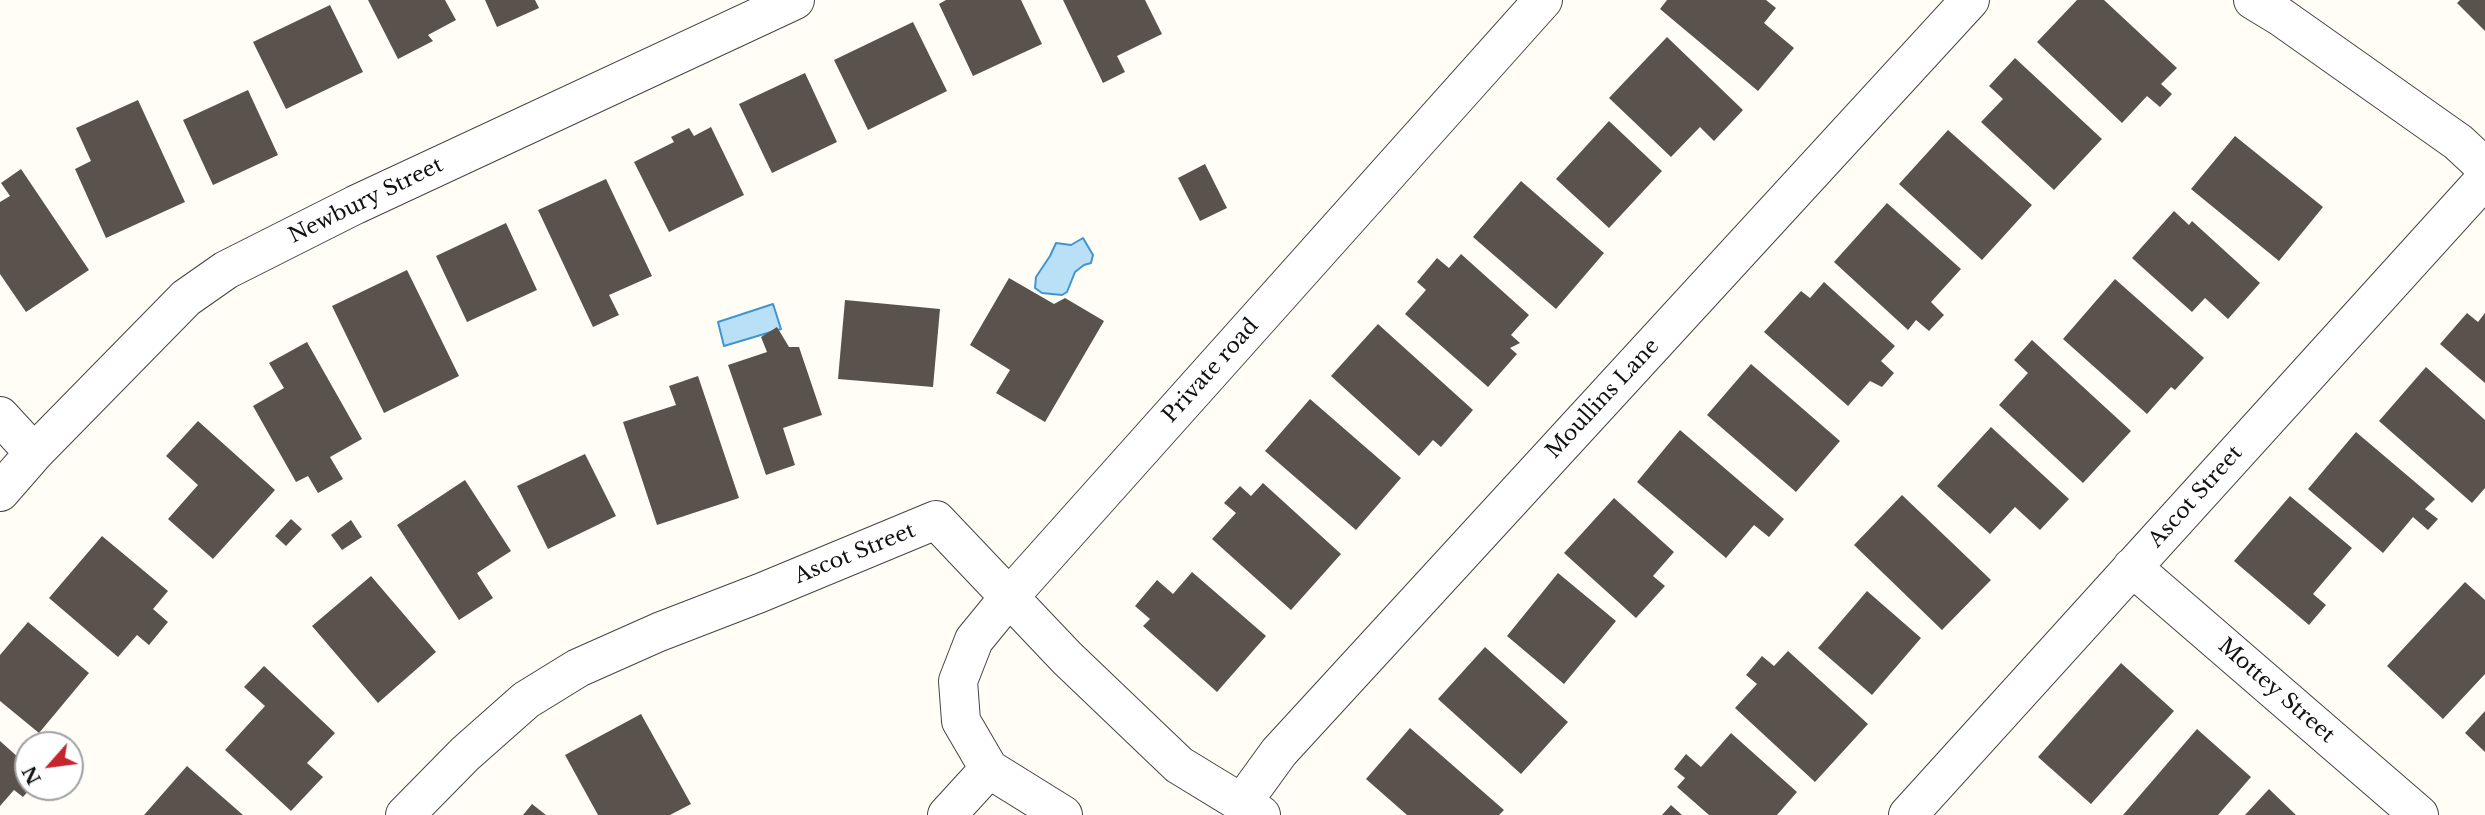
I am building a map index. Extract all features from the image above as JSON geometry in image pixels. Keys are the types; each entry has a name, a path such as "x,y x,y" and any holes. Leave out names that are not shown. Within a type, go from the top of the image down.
{"street":[{"name":"Newbury Street","path":"0,492 34,453 186,298 226,270 355,205 795,0"},
{"name":"Private road","path":"989,769 961,721 958,681 974,640 1010,596 1543,0"},
{"name":"Moullins Lane","path":"1252,809 1279,752 1970,0"},
{"path":"2253,0 2458,142 2485,167"},
{"name":"Ascot Street","path":"1908,815 2485,179"},
{"path":"0,416 34,453"},
{"name":"Ascot Street","path":"405,815 465,754 526,700 578,668 659,632 936,520 1067,658 1180,765 1252,809"},
{"name":"Mottey Street","path":"2132,567 2419,815"},
{"path":"947,815 989,769 1063,815"}],"water":[{"path":"1083,238 1093,255 1091,263 1075,272 1067,292 1062,295 1042,293 1035,288 1036,277 1056,243 1071,245"},
{"path":"773,304 781,329 724,346 718,322"}],"building":[{"path":"368,0 445,0 456,20 428,35 433,41 398,59"},
{"path":"485,0 535,0 539,8 497,27"},
{"path":"946,0 1021,0 1042,44 973,76 939,4"},
{"path":"1063,0 1145,0 1162,34 1117,56 1125,72 1103,83"},
{"path":"1667,0 1766,0 1776,8 1764,23 1794,48 1758,91 1660,9"},
{"path":"2077,0 2104,0 2177,68 2161,84 2172,94 2160,107 2147,96 2122,123 2037,42"},
{"path":"2460,0 2485,0 2485,31 2457,3"},
{"path":"330,5 363,72 286,109 253,42"},
{"path":"913,22 947,91 868,130 834,60"},
{"path":"1667,37 1743,110 1714,141 1700,127 1671,157 1609,98"},
{"path":"2015,58 2102,139 2054,190 1981,122 2003,99 1989,86"},
{"path":"805,73 837,142 772,173 739,104"},
{"path":"248,90 278,155 213,185 183,120"},
{"path":"138,100 185,202 106,238 75,169 91,161 76,128"},
{"path":"1609,121 1662,171 1609,228 1556,179"},
{"path":"711,127 744,195 669,232 634,162 674,142 671,137 689,128 694,136"},
{"path":"1948,130 2032,205 1982,260 1899,184"},
{"path":"2235,136 2323,207 2279,261 2191,189"},
{"path":"1205,164 1227,208 1200,221 1178,178"},
{"path":"21,169 89,270 26,312 0,274 0,202 10,196 1,183"},
{"path":"606,179 652,276 609,295 619,315 593,327 538,210"},
{"path":"1521,181 1604,253 1556,309 1473,237"},
{"path":"1887,203 1961,269 1931,302 1944,315 1929,331 1916,320 1908,330 1834,262"},
{"path":"2174,211 2189,225 2192,221 2260,283 2228,319 2205,298 2192,312 2132,258"},
{"path":"506,223 537,290 467,322 436,256"},
{"path":"1461,254 1529,315 1511,335 1520,343 1510,348 1517,354 1488,387 1405,314 1426,290 1417,282 1437,258 1449,268"},
{"path":"407,270 459,376 384,413 332,306"},
{"path":"1009,278 1054,304 1065,298 1104,321 1045,422 996,393 1010,370 970,345"},
{"path":"2115,279 2204,358 2175,390 2171,387 2147,414 2063,339"},
{"path":"1824,282 1895,346 1881,361 1894,373 1882,387 1870,381 1848,406 1764,332 1801,291 1810,298"},
{"path":"845,300 940,309 933,387 838,379"},
{"path":"2467,313 2478,322 2485,313 2485,383 2440,344"},
{"path":"1378,324 1473,410 1441,447 1433,440 1419,456 1331,376"},
{"path":"777,327 789,347 799,347 822,415 783,428 795,465 766,475 728,365 767,352 761,337"},
{"path":"2032,340 2131,431 2083,483 1999,405 2028,373 2014,360"},
{"path":"307,342 362,439 330,457 343,479 318,493 308,476 296,482 253,406 284,388 269,363"},
{"path":"1751,364 1840,441 1796,492 1707,415"},
{"path":"2426,367 2485,420 2485,488 2472,503 2379,421"},
{"path":"698,376 739,498 657,525 623,422 676,405 669,386"},
{"path":"1310,399 1401,478 1356,530 1265,451"},
{"path":"198,421 275,490 213,559 168,519 198,485 166,456"},
{"path":"1991,427 2069,499 2040,530 2015,507 1990,534 1937,486"},
{"path":"1680,430 1784,519 1769,537 1754,525 1726,558 1637,482"},
{"path":"2356,432 2435,499 2425,509 2438,519 2428,530 2413,517 2383,553 2308,489"},
{"path":"585,454 616,516 548,549 517,486"},
{"path":"465,480 511,551 477,573 493,598 459,620 397,525"},
{"path":"1263,483 1341,554 1291,610 1212,539 1236,513 1224,503 1240,486 1251,496"},
{"path":"1902,495 1991,580 1942,630 1854,545"},
{"path":"2290,496 2352,548 2313,594 2326,605 2309,625 2234,561"},
{"path":"1614,498 1674,552 1653,576 1665,586 1636,618 1564,553"},
{"path":"291,519 302,529 286,546 275,536"},
{"path":"351,520 362,537 342,550 331,535"},
{"path":"102,536 168,591 153,609 168,622 149,645 137,635 118,657 49,598"},
{"path":"1192,572 1266,636 1217,692 1143,626 1150,619 1135,606 1157,580 1173,594"},
{"path":"1558,573 1616,621 1564,684 1507,636"},
{"path":"371,576 436,652 378,703 312,626"},
{"path":"2465,582 2485,600 2485,674 2443,719 2387,666"},
{"path":"1867,591 1921,638 1872,695 1818,648"},
{"path":"28,622 89,673 41,731 37,731 0,701 0,655"},
{"path":"1485,647 1568,722 1521,774 1438,699"},
{"path":"1788,651 1868,724 1815,782 1735,708 1757,684 1746,675 1762,656 1774,666"},
{"path":"2121,663 2174,711 2091,804 2038,757"},
{"path":"264,666 335,733 307,763 323,777 291,811 225,750 265,706 244,687"},
{"path":"2485,711 2485,752 2465,733"},
{"path":"641,714 691,804 670,815 598,815 565,755"},
{"path":"1410,728 1504,810 1499,815 1407,815 1366,779"},
{"path":"2197,729 2251,777 2218,815 2123,815"},
{"path":"1731,733 1797,792 1777,815 1709,815 1677,787 1685,778 1674,769 1686,754 1701,767"},
{"path":"0,741 14,754 14,790 0,806"},
{"path":"187,766 243,815 144,815"},
{"path":"2269,789 2296,815 2245,815"},
{"path":"532,804 546,815 523,815"},
{"path":"1671,805 1682,815 1662,815"}]}
